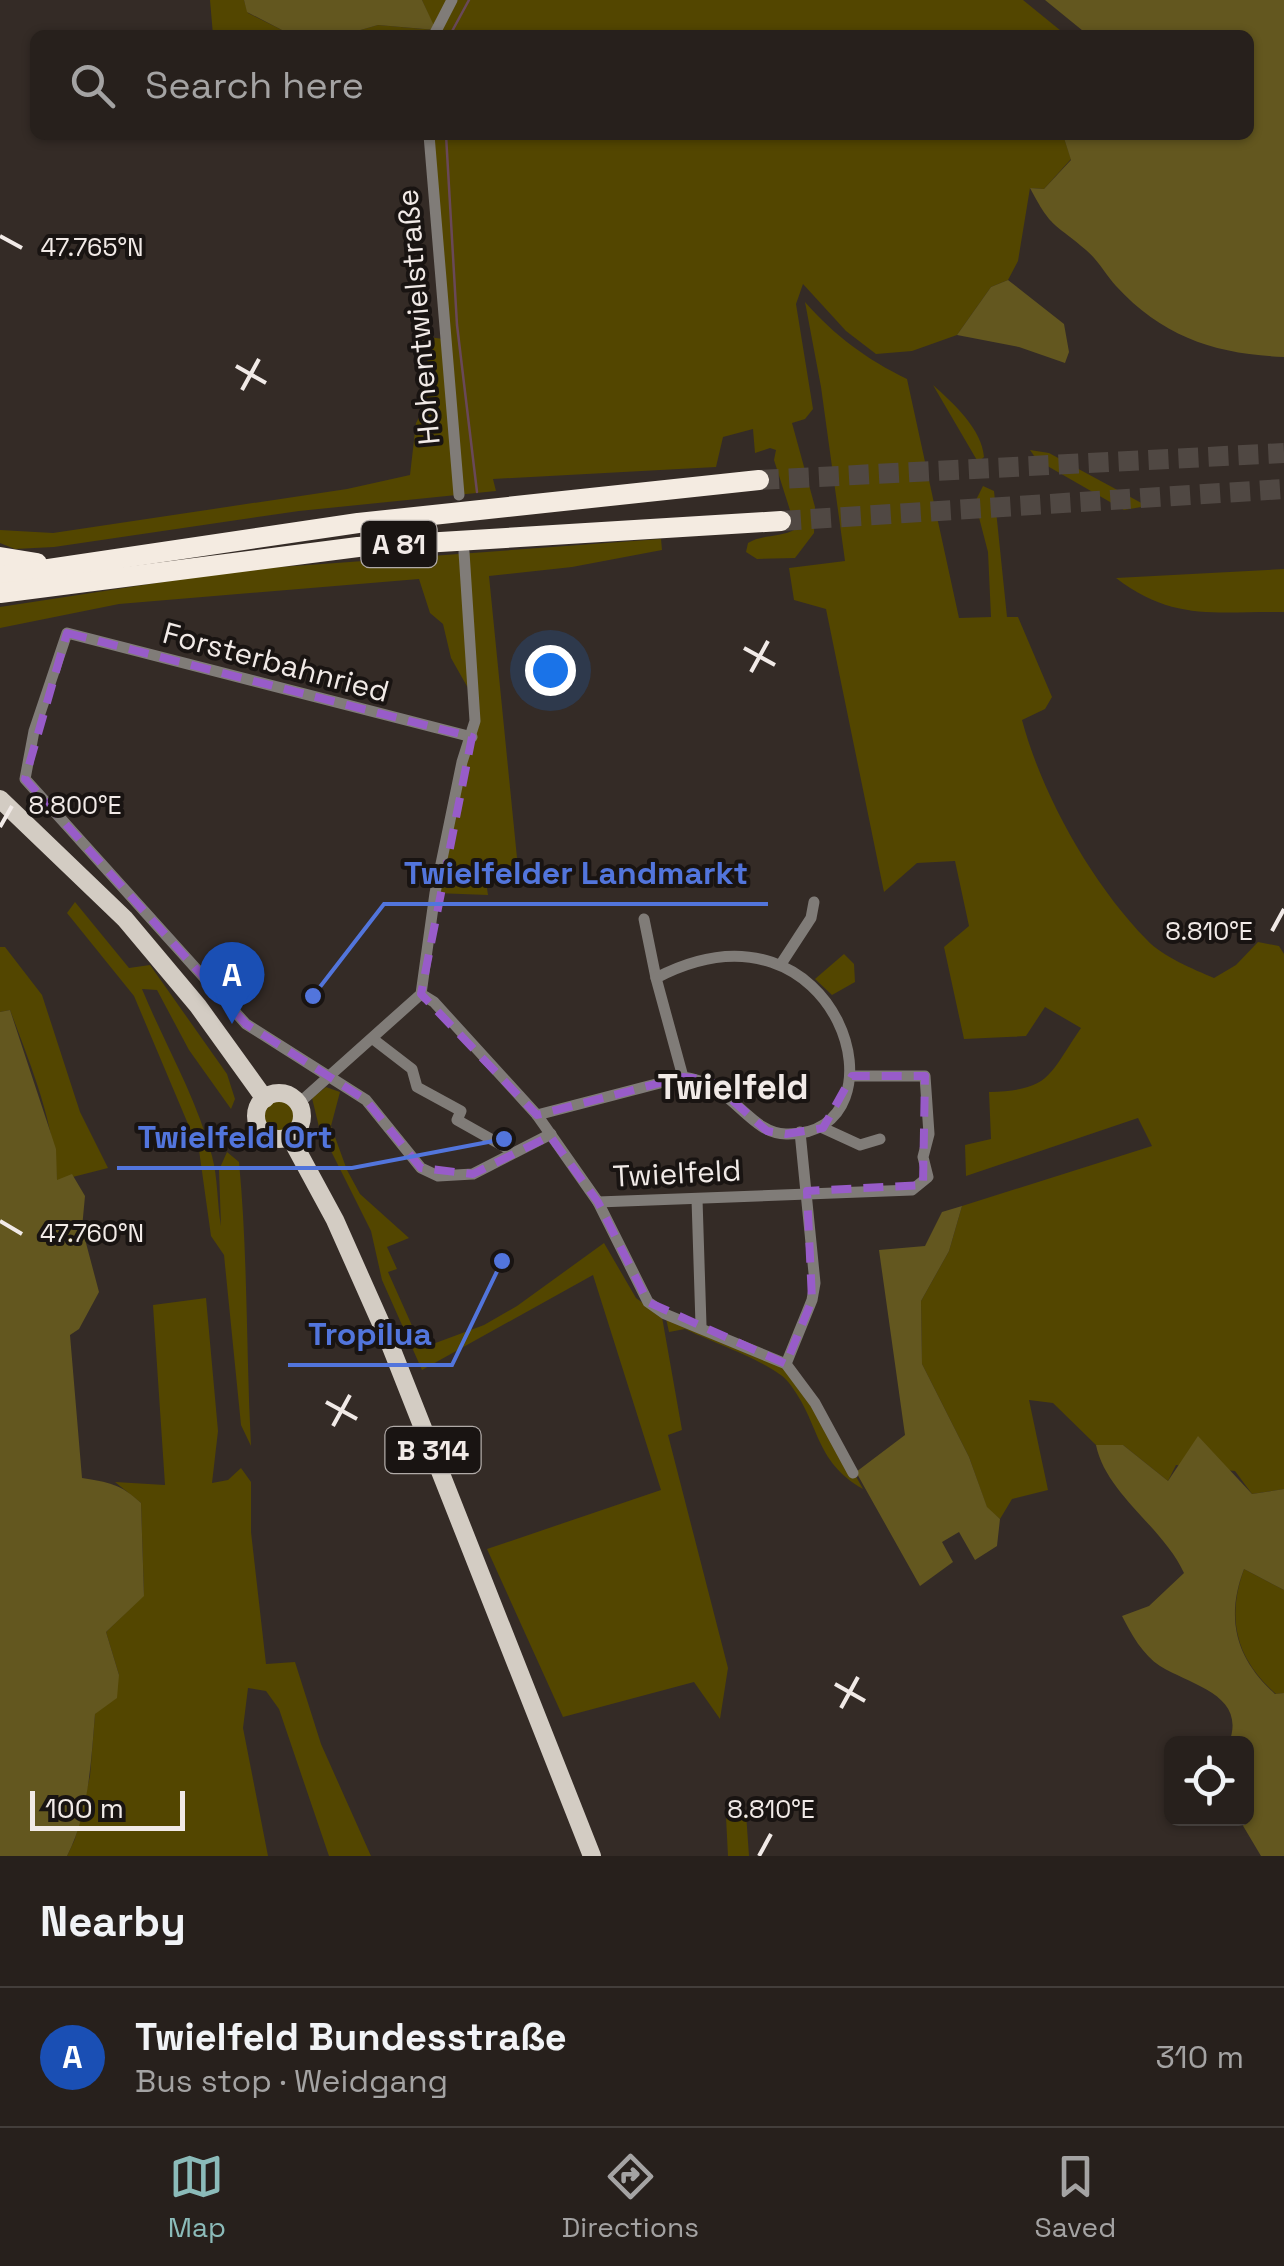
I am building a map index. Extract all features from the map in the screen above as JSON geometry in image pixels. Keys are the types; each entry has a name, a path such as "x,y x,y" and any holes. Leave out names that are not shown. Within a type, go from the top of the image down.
{"highway":[{"name":"A 81","path":"0,576 394,519 759,480"},
{"name":"A 81","path":"0,593 377,546 781,521"},
{"path":"0,557 30,560 48,568"}],"main road":[{"path":"0,799 125,919 198,1006 265,1099"},
{"path":"283,1094 298,1104 301,1122 290,1136 270,1137 260,1128 258,1108 265,1099 283,1094"},
{"name":"B 314","path":"290,1136 346,1245 387,1337 592,1856"}],"street":[{"path":"437,30 452,0"},
{"name":"Hohentwielstraße","path":"429,140 459,495"},
{"path":"298,1104 421,994 435,893 477,704 464,552"},
{"name":"Forsterbahnried","path":"330,1075 246,1024 25,779 34,731 68,633 472,737"},
{"path":"781,964 811,918 814,902"},
{"path":"644,920 683,1076"},
{"path":"656,978 684,964 716,956 756,956 804,977 839,1023 852,1076 839,1112 823,1128"},
{"name":"Twielfeld","path":"421,994 434,1002 537,1115 598,1202 807,1190 912,1190 928,1177 923,1156 929,1134 925,1076 852,1076"},
{"path":"374,1040 412,1069 417,1087 462,1111 458,1120 505,1147"},
{"path":"330,1075 380,1114 407,1156 438,1176 473,1174 551,1134"},
{"path":"537,1115 683,1076 709,1080 766,1130 800,1132 823,1128 860,1145 880,1139"},
{"path":"786,1364 812,1300 800,1132"},
{"path":"697,1198 701,1326"},
{"path":"598,1202 648,1302 665,1314 786,1364 815,1403 853,1473"}],"highlighted area":[{"path":"67,633 472,737 421,994 537,1115 683,1077 709,1080 767,1131 786,1134 823,1128 852,1076 925,1076 923,1185 807,1191 812,1300 786,1364 648,1302 598,1202 550,1136 473,1174 421,1168 366,1100 246,1024 25,779"}],"shaded area":[{"path":"210,0 244,0 248,13 282,30 213,30"},
{"path":"244,0 422,0 436,30 378,25 360,30 282,30 247,12"},
{"path":"422,0 1023,0 1060,30 435,30"},
{"path":"1045,0 1284,0 1284,357 1214,347 1153,319 1116,286 1090,254 1049,219 1030,188 1044,189 1071,160 1065,140 1254,140 1254,30 1082,30"},
{"path":"378,25 435,30 360,30"},
{"path":"429,140 1065,140 1071,159 1044,189 1030,188 1018,261 1008,280 991,287 957,335 912,351 876,354 846,331 803,284 796,304 813,409 805,419 792,423 815,507 814,533 795,558 757,559 746,552 748,543 754,540 796,529 774,460 776,450 755,453 753,429 723,437 716,467 493,479 496,491 299,511 54,547 15,549 0,543 0,530 53,533 347,489 410,475 416,423 424,408 429,337 443,339"},
{"path":"1008,280 1064,324 1069,352 1065,363 1019,347 957,335 991,287"},
{"path":"805,302 852,346 907,379 959,618 991,617 988,552 975,502 983,486 994,491 1007,617 1018,617 1052,697 1045,709 1022,720 1056,808 1107,893 1154,946 1214,978 1236,965 1258,942 1279,946 1284,954 1284,1489 1252,1494 1235,1471 1176,1465 1168,1481 1123,1445 1096,1445 1053,1403 1029,1400 1048,1490 1012,1499 1000,1519 987,1508 969,1457 922,1364 921,1301 949,1251 962,1206 1152,1146 1138,1118 966,1176 965,1145 991,1139 989,1092 1037,1084 1054,1069 1081,1028 1045,1007 1026,1036 964,1039 944,947 969,926 955,861 917,863 884,892 826,609 794,600 789,568 845,561"},
{"path":"933,385 978,436 984,457 978,462"},
{"path":"1030,450 1049,453 1147,506 1124,510 1037,460"},
{"path":"661,539 662,550 572,567 489,576 519,878 485,875 488,895 435,893 477,704 451,658 443,624 430,613 419,579 119,604 0,628 0,607 241,570"},
{"path":"1284,569 1284,612 1176,608 1137,592 1116,578"},
{"path":"75,902 129,968 150,965 227,1074 235,1099 231,1109 189,1050 157,990 142,989 205,1134 214,1164 221,1226 219,1170 227,1152 239,1162 251,1446 241,1425 224,1255 211,1236 199,1150 134,996 67,913"},
{"path":"0,947 5,947 42,995 80,1112 108,1168 57,1181 51,1137 33,1073 10,1010 0,1012"},
{"path":"844,954 854,964 855,982 832,995 815,979"},
{"path":"10,1010 56,1149 57,1180 72,1174 85,1196 82,1228 99,1292 79,1329 70,1335 82,1478 114,1485 141,1503 144,1596 106,1632 119,1675 117,1698 95,1714 84,1805 67,1856 0,1856 0,1012"},
{"path":"326,1087 340,1092 331,1126 360,1194 409,1238 387,1247 397,1269 388,1272 422,1348 484,1325 517,1306 604,1243 636,1298 662,1317 682,1430 668,1435 728,1668 720,1719 694,1682 563,1717 487,1549 661,1490 593,1275 422,1370 382,1280 371,1231 319,1127 312,1098"},
{"path":"278,1099 290,1104 295,1116 290,1128 278,1133 266,1128 261,1116 266,1104"},
{"path":"962,1206 949,1251 921,1301 922,1364 969,1457 987,1507 1000,1519 997,1546 975,1560 959,1532 942,1542 953,1562 920,1586 856,1472 905,1435 879,1250 925,1246 942,1212"},
{"path":"206,1298 218,1431 212,1483 228,1480 241,1468 251,1482 251,1532 266,1664 295,1662 321,1744 371,1856 329,1856 279,1709 266,1691 248,1688 243,1728 268,1856 67,1856 90,1776 95,1714 119,1675 106,1632 144,1595 141,1503 115,1482 165,1485 153,1305"},
{"path":"665,1314 786,1364 815,1403 863,1489 847,1478 826,1454 799,1398 782,1376 685,1329 669,1332"},
{"path":"1198,1436 1252,1494 1284,1489 1284,1590 1244,1569 1235,1621 1251,1667 1275,1694 1284,1693 1284,1856 1261,1856 1243,1826 1254,1826 1254,1736 1231,1736 1233,1727 1224,1703 1154,1661 1138,1644 1122,1616 1149,1606 1184,1573 1163,1540 1111,1479 1096,1445 1123,1445 1168,1481"},
{"path":"1244,1569 1284,1590 1284,1693 1276,1694 1262,1681 1238,1637 1236,1605"},
{"path":"746,1813 749,1856 728,1856 726,1817"}],"waterway":[{"path":"453,30 469,0"},
{"path":"446,140 457,325 477,492"}],"tunnel":[{"path":"759,480 1284,453"},
{"path":"781,521 1284,489"}],"place":[{"name":"Twielfelder Landmarkt","path":"313,996"},
{"name":"Twielfeld Bundesstraße","path":"232,1024"},
{"name":"Twielfeld Ort","path":"504,1139"},
{"name":"Tropilua","path":"502,1261"}],"district":[{"name":"Twielfeld","path":"733,1087"}]}
